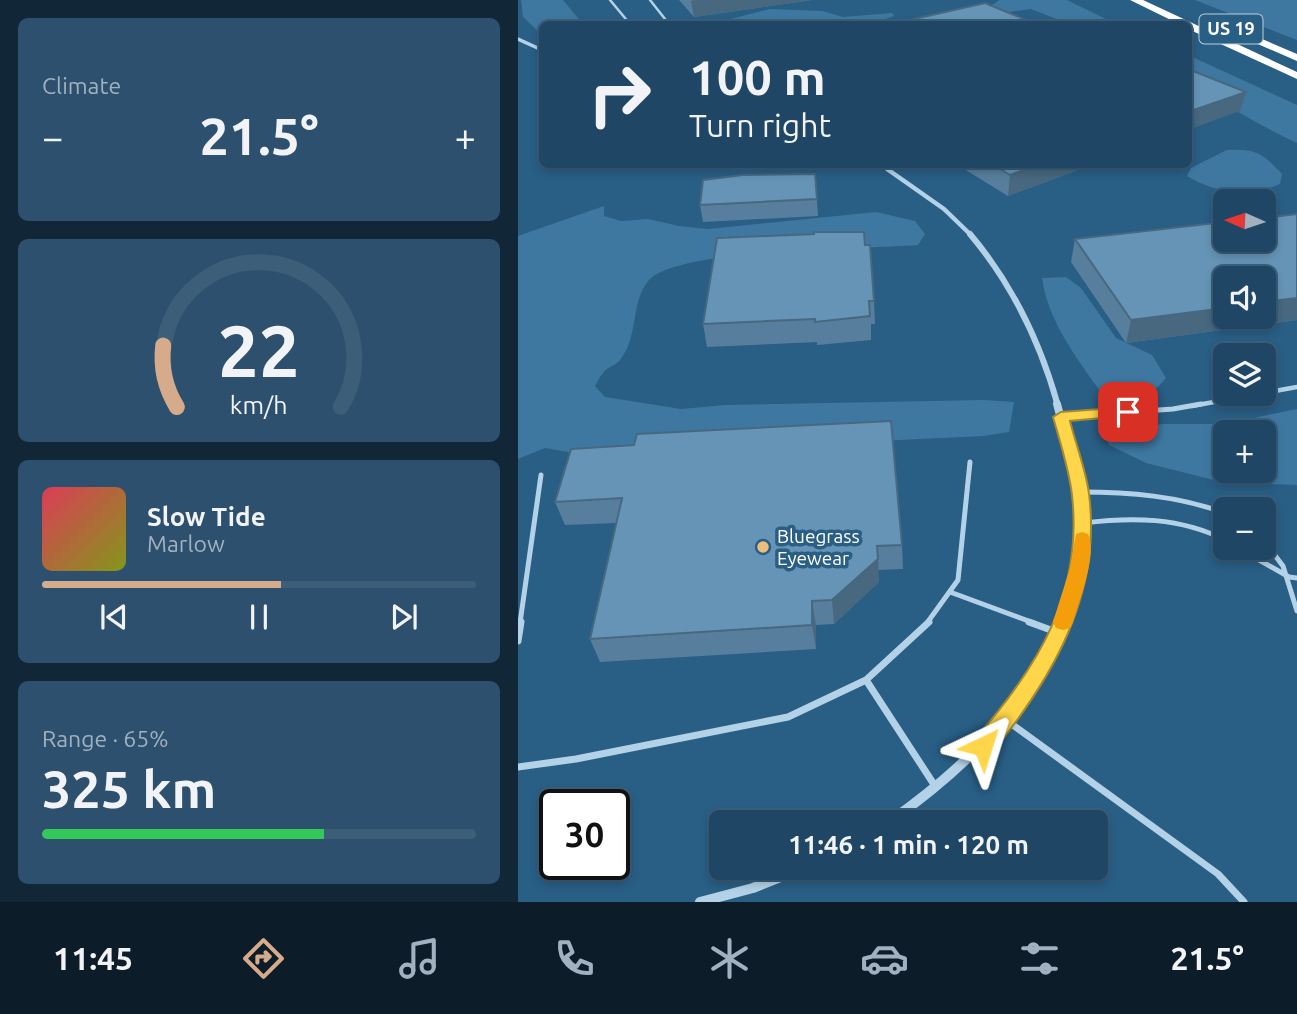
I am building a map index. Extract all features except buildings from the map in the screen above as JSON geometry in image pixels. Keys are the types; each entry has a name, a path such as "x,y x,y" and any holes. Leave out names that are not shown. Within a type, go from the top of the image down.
{"highway":[{"path":"1129,0 1178,21"},
{"name":"US 19","path":"1135,0 1180,21"},
{"name":"US 19","path":"1213,21 1297,58"},
{"name":"US 19","path":"1192,26 1297,75"},
{"path":"1192,27 1206,33"}],"street":[{"path":"518,39 539,49"},
{"path":"887,168 914,183 972,234 1002,272 1031,328 1061,417 1080,492 1083,523 1080,568 1071,601 1043,667 1006,720 970,761 906,810"},
{"path":"700,902 773,880"}],"lane":[{"path":"610,0 628,21"},
{"path":"650,0 667,21"},
{"path":"1276,391 1297,387"},
{"path":"1061,417 1173,409 1213,402"},
{"path":"518,766 576,759 788,717 866,680 934,617 958,580 970,462"},
{"path":"518,641 541,475"},
{"path":"1080,492 1122,491 1164,496 1213,508"},
{"path":"1083,523 1105,520 1170,522 1197,527 1213,534"},
{"path":"1276,554 1293,577 1297,611"},
{"path":"1261,560 1293,577"},
{"path":"950,592 1059,633"},
{"path":"866,680 936,788"},
{"path":"1006,720 1218,874 1244,902"}],"shaded area":[{"path":"521,0 563,0 580,21 539,21 539,32 523,17"},
{"path":"999,0 1067,0 1110,21 1061,21 1031,9 927,21 994,4"},
{"path":"1195,0 1297,0 1297,40"},
{"path":"770,9 822,11 843,17 892,13 894,16 880,21 723,21"},
{"path":"1192,57 1297,105 1297,143 1192,86"},
{"path":"1227,150 1245,150 1264,157 1282,174 1280,184 1264,189 1220,189 1187,176 1192,168"},
{"path":"604,206 604,216 621,221 648,219 708,229 876,212 915,221 925,234 918,245 734,256 667,269 649,280 643,289 626,351 619,361 603,372 595,386 605,397 681,409 725,405 984,400 1014,402 1009,432 983,436 585,455 545,448 518,459 518,236"},
{"path":"1066,277 1081,288 1116,338 1152,355 1166,378 1152,391 1128,396 1100,391 1064,338 1045,294 1042,278"},
{"path":"1297,409 1297,485 1247,483 1276,483 1276,420 1243,420"},
{"path":"1163,424 1213,424 1213,480 1146,463 1109,445 1105,432"}],"slow traffic":[{"path":"1063,622 1080,568 1082,539"}],"place":[{"name":"Bluegrass Eyewear","path":"763,547"}],"route":[{"path":"983,746 1020,703 1043,667 1071,601 1080,568 1083,530 1080,492 1061,417 1128,412"}]}
